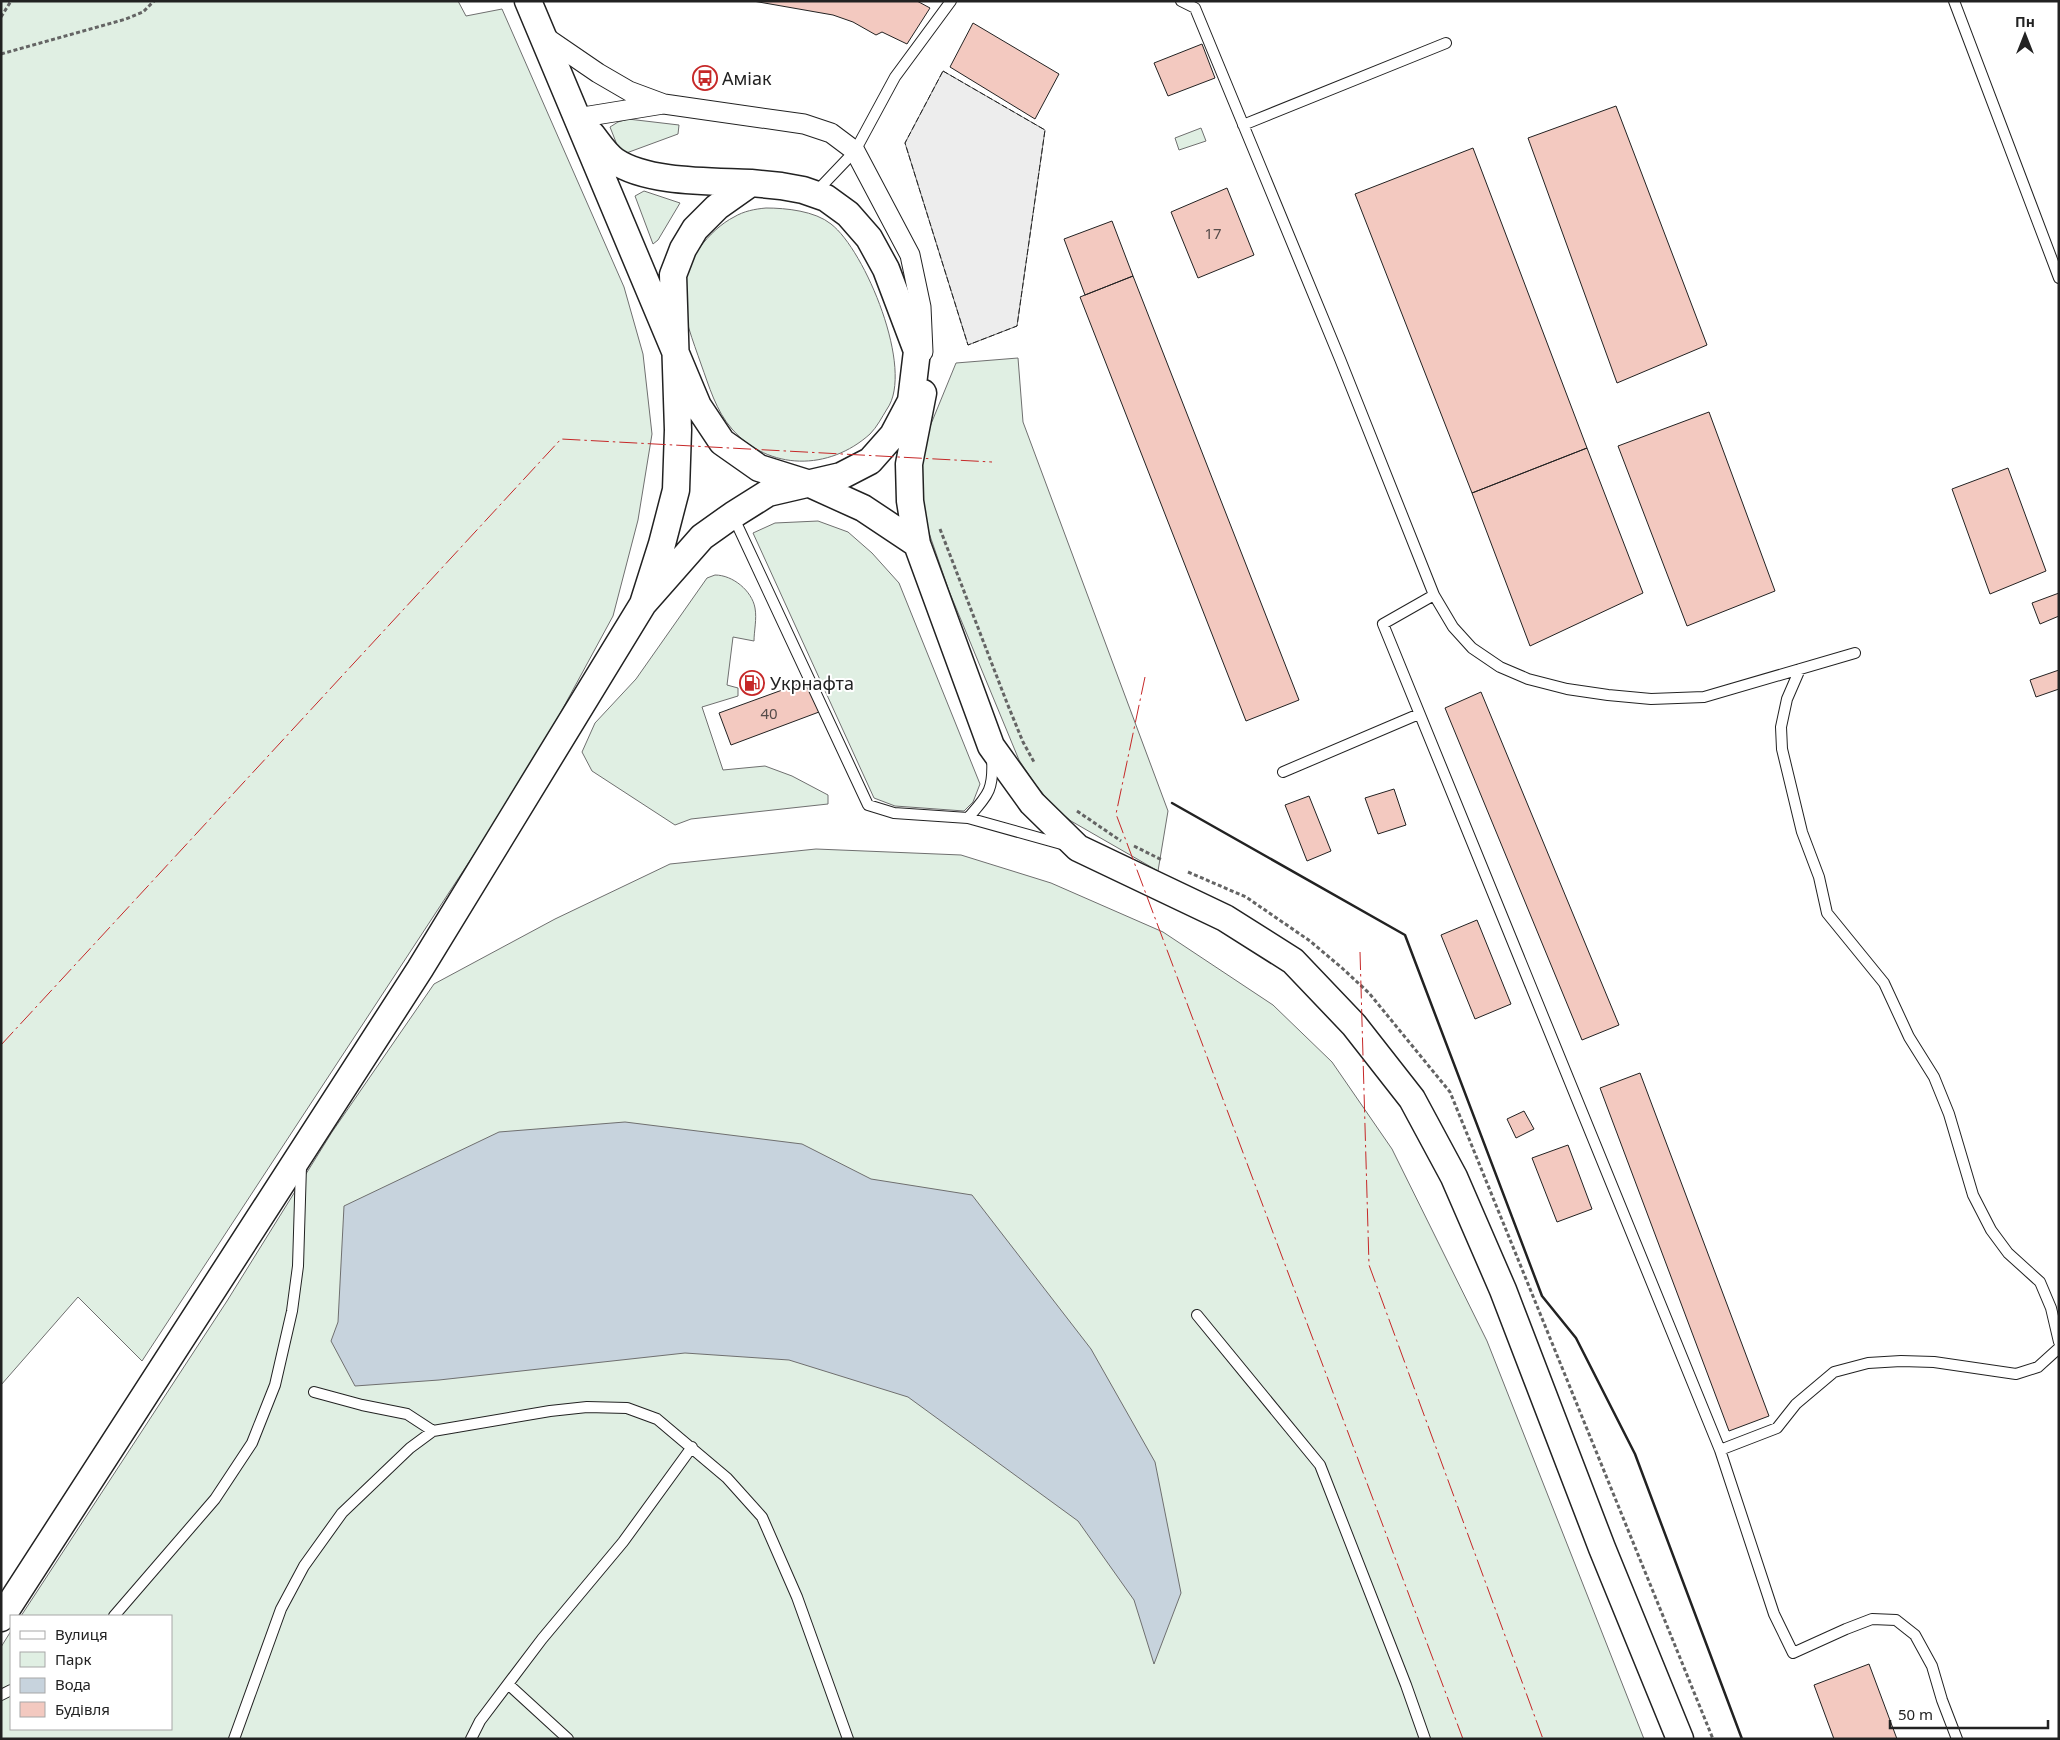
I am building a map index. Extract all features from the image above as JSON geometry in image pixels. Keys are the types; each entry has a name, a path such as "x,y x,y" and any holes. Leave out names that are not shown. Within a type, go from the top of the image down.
{"main road":[{"path":"528,1 698,406 722,442 759,468 810,484 863,508 917,544"},
{"path":"577,118 614,161 637,173 704,181 781,186 814,194 826,198 848,214 869,238 886,270 920,358 923,395 910,464 910,501 917,544 991,746 1032,802 1078,848 1225,918 1293,961 1354,1025 1412,1099 1454,1177 1503,1290 1602,1548 1680,1739"},
{"path":"643,604 662,544 676,490 678,430 677,353 673,275 683,249 695,229 717,206 750,184"},
{"path":"1,1618 420,969 643,604 702,537 733,515 768,493 841,476 870,461 893,435 911,400 920,358"}],"street":[{"path":"542,34 621,87 664,104 804,124 831,133 855,151 910,255 921,307 920,358"},
{"path":"577,118 664,104"}],"lane":[{"path":"814,194 855,151 895,76 951,1"},
{"path":"1180,1 1195,8 1434,594 1453,627 1472,648 1500,667 1528,679 1567,689 1651,699 1704,697 1855,653"},
{"path":"1954,1 2059,278"},
{"path":"1243,125 1446,43"},
{"path":"733,515 868,805 894,813 968,818 1078,848"},
{"path":"1434,594 1383,624 1720,1450 1774,1614 1793,1653 1846,1628 1872,1619 1896,1620 1915,1635 1932,1666 1942,1700 1957,1739"},
{"path":"1800,669 1787,699 1781,727 1782,749 1802,832 1819,877 1827,913 1884,983 1909,1038 1934,1077 1948,1114 1973,1195 1991,1230 2008,1253 2040,1282 2051,1308 2059,1342"},
{"path":"1283,772 1419,714"},
{"path":"968,818 986,798 993,780 991,746"},
{"path":"115,1615 215,1499 252,1443 274,1385 292,1311 298,1266 301,1152"},
{"path":"1197,1315 1320,1465 1406,1685 1425,1739"},
{"path":"1720,1450 1777,1428 1796,1404 1834,1372 1868,1363 1934,1362 2016,1374 2038,1367 2059,1348"},
{"path":"314,1392 362,1405 407,1414 433,1431"},
{"path":"234,1739 281,1609 304,1566 342,1513 410,1448 433,1431 550,1411 587,1407 627,1408 657,1419 727,1478 762,1517 797,1597 848,1739"},
{"path":"471,1739 480,1721 542,1639 623,1542 692,1448"},
{"path":"508,1685 568,1739"}],"path":[{"path":"1,17 11,1"},
{"path":"1,54 126,19 143,12 154,1"},
{"path":"937,522 1014,719 1036,766"},
{"path":"1075,810 1126,844 1149,852 1165,862"},
{"path":"1181,869 1246,897 1316,947 1369,993 1450,1092 1713,1739"}],"green space":[{"path":"1,1 458,1 466,16 502,9 624,287 643,354 652,434 638,520 613,616 530,769 142,1361 78,1297 1,1385"},
{"path":"628,119 679,125 678,134 621,155 610,127"},
{"path":"1201,128 1206,141 1179,150 1175,138"},
{"path":"644,191 680,203 658,240 653,244 635,196"},
{"path":"766,208 809,213 831,224 858,258 871,284 891,340 895,367 894,391 881,419 870,434 854,446 836,455 818,460 781,459 763,453 747,443 732,429 726,422 714,398 684,310 683,281 699,248 716,230 734,217 742,213"},
{"path":"1018,358 1023,422 1168,811 1158,871 1071,821 1052,805 1019,760 949,591 917,498 916,470 931,424 956,363"},
{"path":"818,521 848,532 872,553 899,583 980,784 973,802 964,811 895,806 874,798 753,533 775,523"},
{"path":"715,575 728,578 741,585 750,596 756,612 754,641 733,637 727,685 738,688 738,696 702,707 723,770 765,766 792,776 828,795 828,804 691,819 675,825 592,771 582,752 595,723 636,679 707,578"},
{"path":"816,849 961,855 1051,883 1163,932 1273,1005 1332,1062 1392,1149 1487,1341 1644,1739 1,1739 1,1647 10,1633 10,1730 172,1730 172,1615 22,1615 227,1301 332,1132 434,984 555,919 670,864"}],"shaded area":[{"path":"943,71 1045,130 1017,326 968,345 905,143"}],"water":[{"path":"625,1122 802,1144 871,1179 972,1195 1091,1349 1155,1462 1181,1593 1154,1664 1134,1600 1078,1521 908,1397 789,1360 685,1353 439,1380 355,1386 331,1341 338,1322 344,1206 499,1132"}],"building":[{"path":"753,1 917,1 930,8 907,44 882,32 876,35 853,22 833,15"},
{"path":"973,23 1059,74 1035,119 950,67"},
{"path":"1202,44 1215,78 1168,96 1154,63"},
{"path":"1616,106 1707,345 1617,383 1528,138"},
{"path":"1473,148 1587,448 1472,493 1355,194"},
{"path":"1227,188 1254,255 1198,278 1171,212"},
{"path":"1112,221 1133,276 1085,295 1064,239"},
{"path":"1133,276 1299,700 1246,721 1080,297"},
{"path":"1709,412 1775,591 1687,626 1618,446"},
{"path":"1587,448 1643,593 1530,646 1472,493"},
{"path":"2008,468 2046,571 1990,594 1952,489"},
{"path":"2059,593 2059,616 2040,624 2032,603"},
{"path":"2059,670 2059,689 2036,697 2030,680"},
{"path":"807,681 819,712 731,745 719,713"},
{"path":"1481,692 1619,1025 1582,1040 1445,708"},
{"path":"1394,789 1406,825 1378,834 1365,798"},
{"path":"1309,796 1331,851 1307,861 1285,805"},
{"path":"1477,920 1511,1004 1475,1019 1441,935"},
{"path":"1640,1073 1769,1416 1729,1431 1600,1088"},
{"path":"1524,1111 1534,1129 1516,1138 1507,1119"},
{"path":"1568,1145 1592,1209 1557,1222 1532,1158"},
{"path":"1869,1664 1897,1739 1834,1739 1814,1685"}],"fence":[{"path":"943,71 1045,130 1017,326 968,345 905,143 943,71"}],"wall":[{"path":"1172,803 1405,935 1542,1296 1576,1338 1635,1454 1742,1739"}],"power":[{"path":"1,1045 561,439 992,462"},
{"path":"1145,677 1116,814 1463,1739"},
{"path":"1360,952 1369,1265 1543,1739"}],"place":[{"name":"Аміак","path":"705,78"},
{"name":"Укрнафта","path":"752,683"}]}
